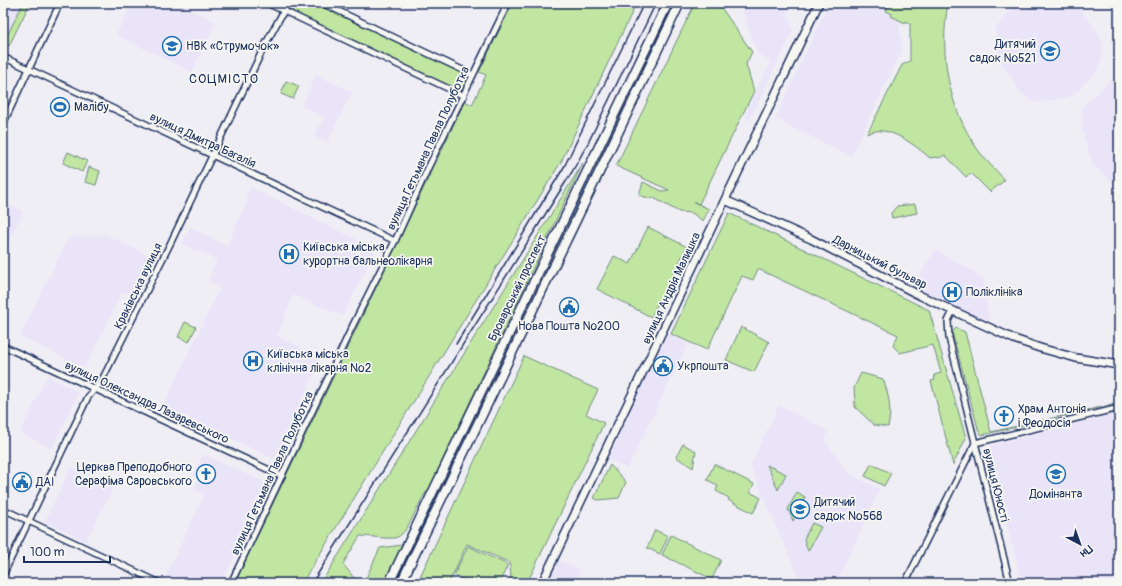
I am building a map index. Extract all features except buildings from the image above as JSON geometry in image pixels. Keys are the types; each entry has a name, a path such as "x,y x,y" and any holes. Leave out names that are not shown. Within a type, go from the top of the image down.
{"main road":[{"name":"Броварський проспект","path":"389,583 668,3"},
{"name":"Броварський проспект","path":"401,583 680,3"}],"street":[{"path":"3,124 60,3"},
{"path":"267,3 464,96"},
{"name":"Краківська вулиця","path":"3,575 88,397 102,382 264,47 288,3"},
{"path":"322,3 473,75"},
{"name":"вулиця Гетьмана Павла Полуботка","path":"231,583 395,241 430,162 464,96 508,3"},
{"name":"вулиця Андрія Малишка","path":"542,583 819,3"},
{"name":"вулиця Дмитра Багалія","path":"3,57 395,241"},
{"name":"Дарницький бульвар","path":"725,200 811,239 921,296 1014,339 1076,358 1119,365"},
{"path":"905,583 975,443 949,338 948,321 953,311"},
{"name":"вулиця Олександра Лазаревського","path":"3,346 282,476"},
{"name":"вулиця Юності","path":"1010,583 975,443 1119,408"},
{"path":"3,509 160,583"}],"shaded area":[{"path":"3,3 23,3 4,42 3,42"},
{"name":"НВК «Струмочок»","path":"132,3 177,3 216,22 192,72 116,35"},
{"path":"742,3 791,3 787,11 793,31 748,123 746,112 771,62 757,53 743,13"},
{"path":"829,3 889,3 885,13 899,22 902,51 851,156 775,119"},
{"name":"Дитячий садок №521","path":"1016,3 1075,3 1097,30 1103,43 1102,60 1097,71 1075,94 1065,98 1035,103 1021,93 999,59 995,29"},
{"path":"316,75 352,92 327,143 314,137 324,117 301,106"},
{"path":"1119,78 1119,184 1114,184 1092,164 1081,125 1083,106 1110,80"},
{"name":"Київська міська клінічна лікарня №2","path":"250,187 376,249 343,316 293,295 277,336 322,358 274,459 163,406 220,288 208,280 217,260 182,244 190,227 227,246 248,199 245,198"},
{"path":"3,202 23,211 3,255"},
{"path":"106,235 157,259 139,294 122,293 85,368 20,336 68,238"},
{"path":"935,250 983,277 990,325 912,288"},
{"path":"666,333 688,344 627,469 607,459"},
{"path":"47,376 79,392 52,449 20,433"},
{"name":"Дитячий садок №568","path":"779,405 828,431 825,440 848,473 880,489 836,583 801,583 750,466"},
{"path":"1119,413 1119,583 1022,583 988,452 991,445"},
{"path":"203,454 268,484 222,583 176,583 165,578 204,495 194,490 199,478 193,475"},
{"path":"71,467 114,486 86,541 45,521"},
{"path":"558,560 581,570 574,583 547,583"}],"green space":[{"path":"23,3 30,3 9,46 4,42"},
{"path":"291,3 313,3 466,74 469,79 464,89 459,91 293,12"},
{"path":"513,3 636,4 561,162 302,583 235,583 465,101 472,105 486,75 479,72"},
{"path":"695,3 718,3 752,52 746,64 754,91 699,204 694,202 709,209 703,221 692,213 679,212 652,197 651,199 639,195 643,182 662,191 669,190 616,166"},
{"path":"889,3 948,3 945,22 946,61 948,80 953,98 959,116 978,150 1005,180 990,192 971,173 966,177 945,155 939,158 930,158 909,142 892,133 875,131 867,134 902,65 910,61 910,24 906,21 905,23 891,16 892,14 886,11"},
{"path":"286,81 299,86 293,99 281,94"},
{"path":"68,152 87,161 82,172 63,163"},
{"path":"583,163 429,489 409,525 399,536 394,538 360,536 343,564 358,583 321,583"},
{"path":"89,167 100,171 96,185 85,182"},
{"path":"915,204 917,213 892,218 891,213 897,206"},
{"path":"729,213 929,310 966,438 953,465 931,381 935,380 934,375 941,373 933,345 900,353 893,346 898,335 758,269 753,280 742,276 707,350 671,334"},
{"path":"648,227 687,247 651,317 597,289 614,256 630,264"},
{"path":"185,322 196,327 189,342 178,337"},
{"path":"741,327 769,342 754,372 726,360"},
{"path":"956,328 965,332 991,432 1119,403 982,435 979,432 952,332"},
{"path":"524,356 598,390 586,414 604,423 527,583 512,583 510,565 508,562 467,544 449,583 417,583"},
{"path":"861,373 883,379 889,403 890,414 888,427 874,425 855,407 854,388"},
{"path":"683,444 696,451 693,468 676,457"},
{"path":"714,464 754,484 750,492 761,498 753,513 728,500 729,498 716,491 718,485 707,480"},
{"path":"871,464 891,473 884,486 865,476"},
{"path":"610,465 626,482 619,498 598,500 594,498"},
{"path":"767,465 786,474 778,490"},
{"path":"797,492 805,497 793,521 788,509"},
{"path":"812,523 821,527 808,551 804,539"},
{"path":"655,530 668,536 660,554 647,548"},
{"path":"671,535 721,560 712,579 662,555"},
{"path":"402,545 385,583 367,583 366,578 380,548"},
{"path":"468,546 508,565 499,583 472,583 454,575"}],"railway":[{"path":"456,344 564,167 644,3"},
{"path":"312,583 572,172 588,143 656,3"}],"place":[{"name":"НВК «Струмочок»","path":"172,46"},
{"name":"Дитячий садок №521","path":"1050,51"},
{"name":"Малібу","path":"60,107"},
{"name":"Київська міська курортна бальнеолікарня","path":"289,254"},
{"name":"Поліклініка","path":"952,292"},
{"name":"Нова Пошта №200","path":"569,307"},
{"name":"Київська міська клінічна лікарня №2","path":"253,361"},
{"name":"Укрпошта","path":"663,366"},
{"name":"Храм Антонія і Феодосія","path":"1004,416"},
{"name":"Церква Преподобного Серафіма Саровського","path":"206,474"},
{"name":"Домінанта","path":"1056,474"},
{"name":"ДАІ","path":"22,482"},
{"name":"Дитячий садок №568","path":"800,509"}],"district":[{"name":"СОЦМІСТО","path":"224,78"}]}
